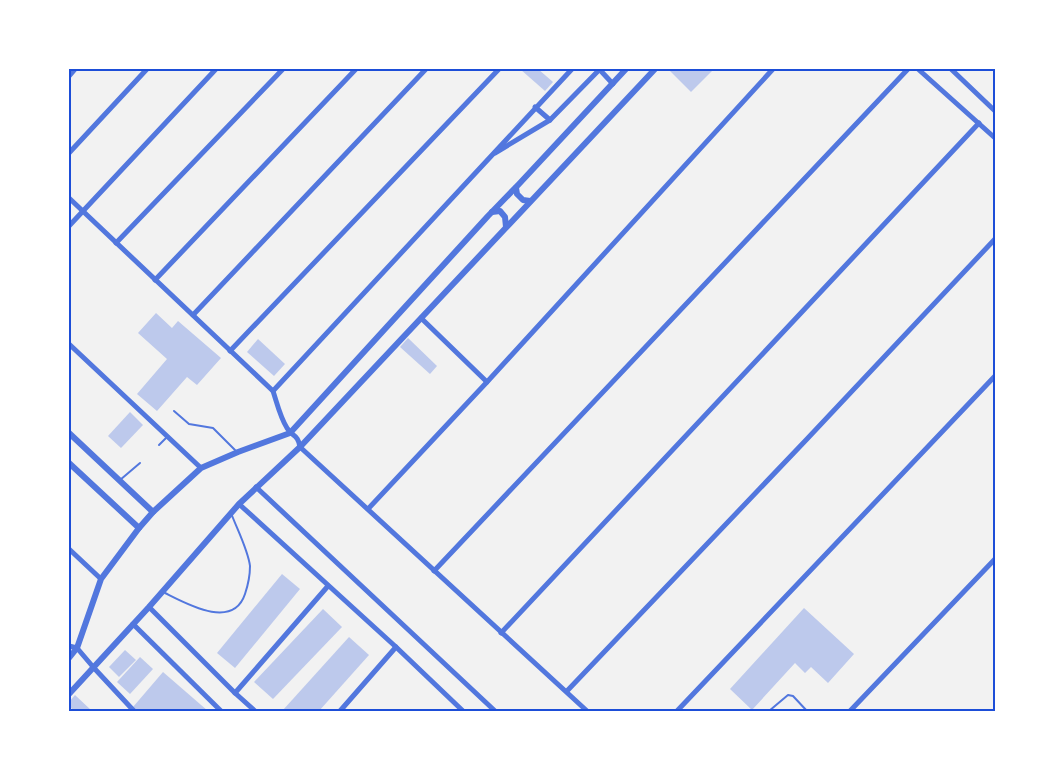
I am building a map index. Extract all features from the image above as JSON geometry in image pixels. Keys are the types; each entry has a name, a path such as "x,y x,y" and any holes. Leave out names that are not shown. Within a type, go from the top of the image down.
{"street":[{"path":"69,76 75,69"},
{"path":"69,153 147,69"},
{"path":"69,226 216,69"},
{"path":"116,243 283,69"},
{"path":"155,280 356,69"},
{"path":"193,315 426,69"},
{"path":"230,351 499,69"},
{"path":"273,391 572,69"},
{"path":"489,157 550,120 600,69 613,84"},
{"path":"69,658 77,648 101,579 153,512 201,468 290,434 626,69"},
{"path":"69,694 239,504 300,447 655,69"},
{"path":"368,509 773,69"},
{"path":"434,571 908,69"},
{"path":"918,69 995,138"},
{"path":"951,69 995,111"},
{"path":"535,107 550,120"},
{"path":"501,633 979,123"},
{"path":"516,188 523,200 530,201"},
{"path":"69,198 273,391 282,419 290,434 298,439 300,447 587,711"},
{"path":"492,212 500,211 505,218 506,227"},
{"path":"567,691 995,239"},
{"path":"421,318 487,382"},
{"path":"69,344 201,468"},
{"path":"677,711 995,376"},
{"path":"69,433 153,512"},
{"path":"69,463 139,528"},
{"path":"256,488 495,711"},
{"path":"239,504 463,711"},
{"path":"69,549 101,579"},
{"path":"850,711 995,559"},
{"path":"235,693 328,586"},
{"path":"149,607 255,711"},
{"path":"133,624 221,711"},
{"path":"69,646 77,648 134,711"},
{"path":"340,711 396,647"}],"lane":[{"path":"174,411 189,424 213,428 238,452"},
{"path":"159,445 167,437"},
{"path":"120,480 141,463"},
{"path":"162,591 194,607 214,612 232,610 243,602 249,582 250,565 231,513"},
{"path":"769,711 788,695 793,696 807,711"}],"building":[{"path":"520,69 538,69 553,82 545,91"},
{"path":"672,69 714,69 691,92 670,71"},
{"path":"156,313 172,328 178,321 221,358 197,385 187,377 157,411 137,394 167,359 138,333"},
{"path":"408,338 437,366 430,374 400,347"},
{"path":"258,339 285,364 274,376 247,352"},
{"path":"130,412 143,425 121,448 108,436"},
{"path":"282,574 300,589 235,668 217,653"},
{"path":"804,608 854,654 828,683 811,667 805,673 795,663 752,710 730,689"},
{"path":"323,609 342,627 273,699 254,682"},
{"path":"349,637 369,655 319,711 283,710"},
{"path":"125,650 136,660 119,677 109,667"},
{"path":"140,657 153,669 130,694 117,682"},
{"path":"163,672 208,711 137,711 133,707"},
{"path":"75,695 92,711 74,711 69,706 69,702"}]}
